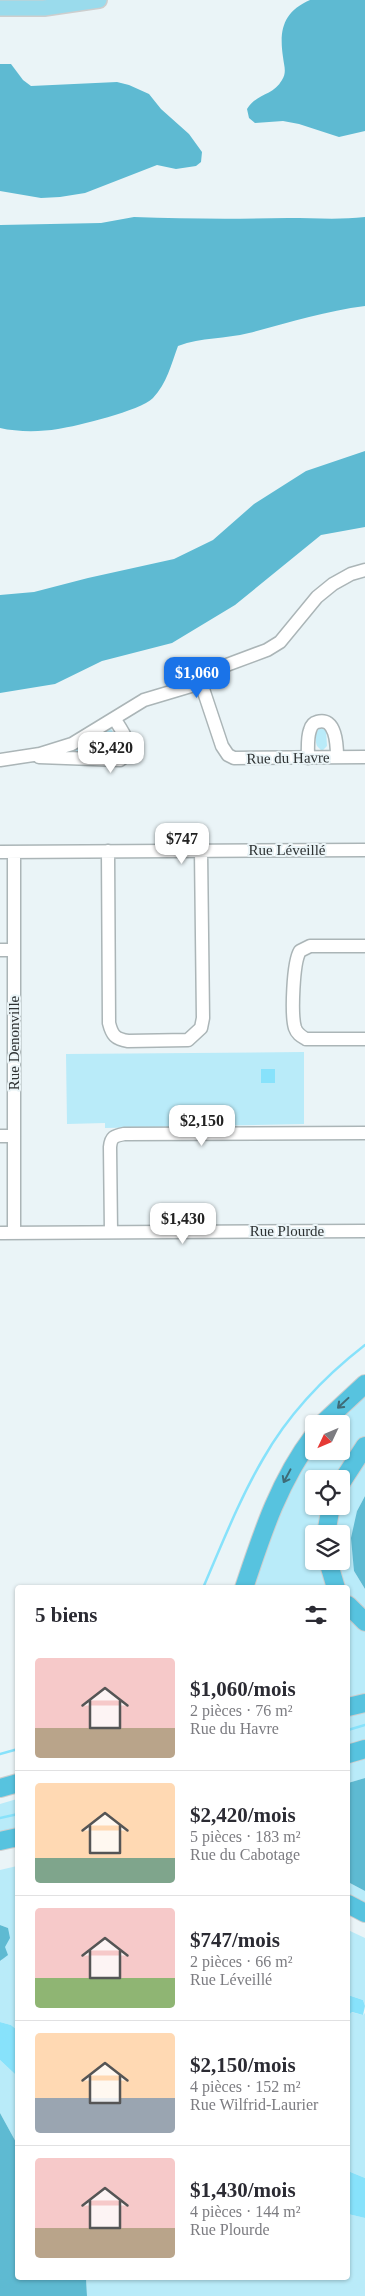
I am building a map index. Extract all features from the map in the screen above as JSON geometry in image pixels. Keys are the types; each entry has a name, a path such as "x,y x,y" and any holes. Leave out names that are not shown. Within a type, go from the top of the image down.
{"highway":[{"path":"332,1415 365,1384"},
{"path":"349,1470 365,1446"},
{"path":"245,1585 276,1498 305,1448"},
{"path":"331,1570 335,1585"},
{"path":"350,1607 365,1622"},
{"path":"350,1707 365,1703"},
{"path":"350,1753 365,1749"},
{"path":"0,1788 15,1784"},
{"path":"0,1793 15,1790"},
{"path":"0,1842 15,1838"},
{"path":"0,1852 15,1850"},
{"path":"350,1905 365,1913"}],"main road":[{"path":"0,8 44,8 99,0"}],"street":[{"path":"26,757 72,744 144,700 201,683 224,666 267,650 280,642 317,597 333,584 351,574 365,570"},
{"name":"Rue du Havre","path":"201,683 222,746 228,755 234,758 365,757"},
{"path":"0,760 26,757 120,760 129,752 130,746 115,719"},
{"path":"308,758 310,729 314,723 319,721 326,722 331,726 335,735 336,757"},
{"name":"Rue Léveillé","path":"0,852 365,850"},
{"path":"108,851 109,1023 114,1036 128,1041 188,1040 201,1028 203,1018 201,851"},
{"name":"Rue Denonville","path":"14,853 6,950 14,1043 14,1233"},
{"path":"365,946 310,946 300,951 294,964 294,1008 296,1030 306,1039 365,1039"},
{"path":"0,1043 14,1043"},
{"path":"111,1232 110,1147 111,1140 115,1136 124,1134 365,1133"},
{"path":"0,1136 14,1136"},
{"name":"Rue Plourde","path":"0,1233 365,1231"}],"shaded area":[{"path":"310,0 365,0 365,131 339,137 299,124 283,121 255,123 249,118 247,109 251,104 274,89 284,77 282,38 285,23 294,10"},
{"path":"0,64 11,64 23,80 31,86 117,82 149,94 161,109 189,134 202,152 201,162 196,166 176,169 157,165 85,193 60,197 41,198 0,191"},
{"path":"134,217 336,219 365,217 365,306 321,314 249,333 196,341 178,346 165,380 153,398 122,413 79,425 51,430 21,431 0,428 0,225 101,223"},
{"path":"365,451 365,527 321,535 235,605 172,643 102,661 55,684 0,693 0,595 34,592 174,559 213,540 254,504 306,471"},
{"path":"320,728 326,730 327,746 322,751 317,746 315,739"},
{"path":"111,729 123,747 119,753 69,753 68,751"},
{"path":"304,1052 304,1124 105,1128 105,1123 67,1124 66,1054"},
{"path":"261,1069 275,1069 275,1083 261,1083"},
{"path":"365,1392 365,1437 344,1470 305,1470 305,1515 323,1515 322,1525 305,1525 305,1570 325,1570 330,1585 251,1585 269,1530 306,1460 350,1460 350,1415 340,1415"},
{"path":"365,1458 365,1496 357,1511 354,1571 365,1589 365,1612 350,1595 350,1585 343,1585 337,1570 350,1570 350,1525 334,1525 336,1515 350,1515 350,1484"},
{"path":"365,1496 365,1589 354,1571 351,1538 357,1511"},
{"path":"350,1614 365,1628 365,1694 350,1698"},
{"path":"365,1710 365,1741 350,1745 350,1714"},
{"path":"365,1759 365,1778 350,1782 350,1763"},
{"path":"365,1778 365,1891 350,1883 350,1782"},
{"path":"15,1800 15,1831 0,1835 0,1804"},
{"path":"15,1866 15,2028 11,2025 0,2022 0,1961 2,1960 8,1928 0,1925 0,1870"},
{"path":"350,1883 365,1891 365,1906 350,1899"},
{"path":"0,1925 8,1928 10,1938 5,1947 8,1955 0,1961"},
{"path":"350,1931 365,1938 365,2006 363,2000 350,1996"},
{"path":"350,1996 363,2000 365,2006 363,2015 352,2012 350,2014"},
{"path":"350,2013 363,2015 365,2013 365,2178 350,2172"},
{"path":"0,2022 11,2025 15,2028 15,2074 0,2060"},
{"path":"0,2060 15,2074 15,2140 0,2113"},
{"path":"0,2113 15,2140 15,2280 86,2280 87,2296 0,2296"},
{"path":"350,2172 365,2178 365,2218 350,2214"},
{"path":"350,2214 365,2218 365,2296 87,2296 86,2280 350,2280"}],"waterway":[{"path":"204,1585 238,1506 273,1443 308,1397 365,1345"},
{"path":"350,1729 365,1725"},
{"path":"0,1754 15,1750"},
{"path":"0,1818 15,1815"}]}
